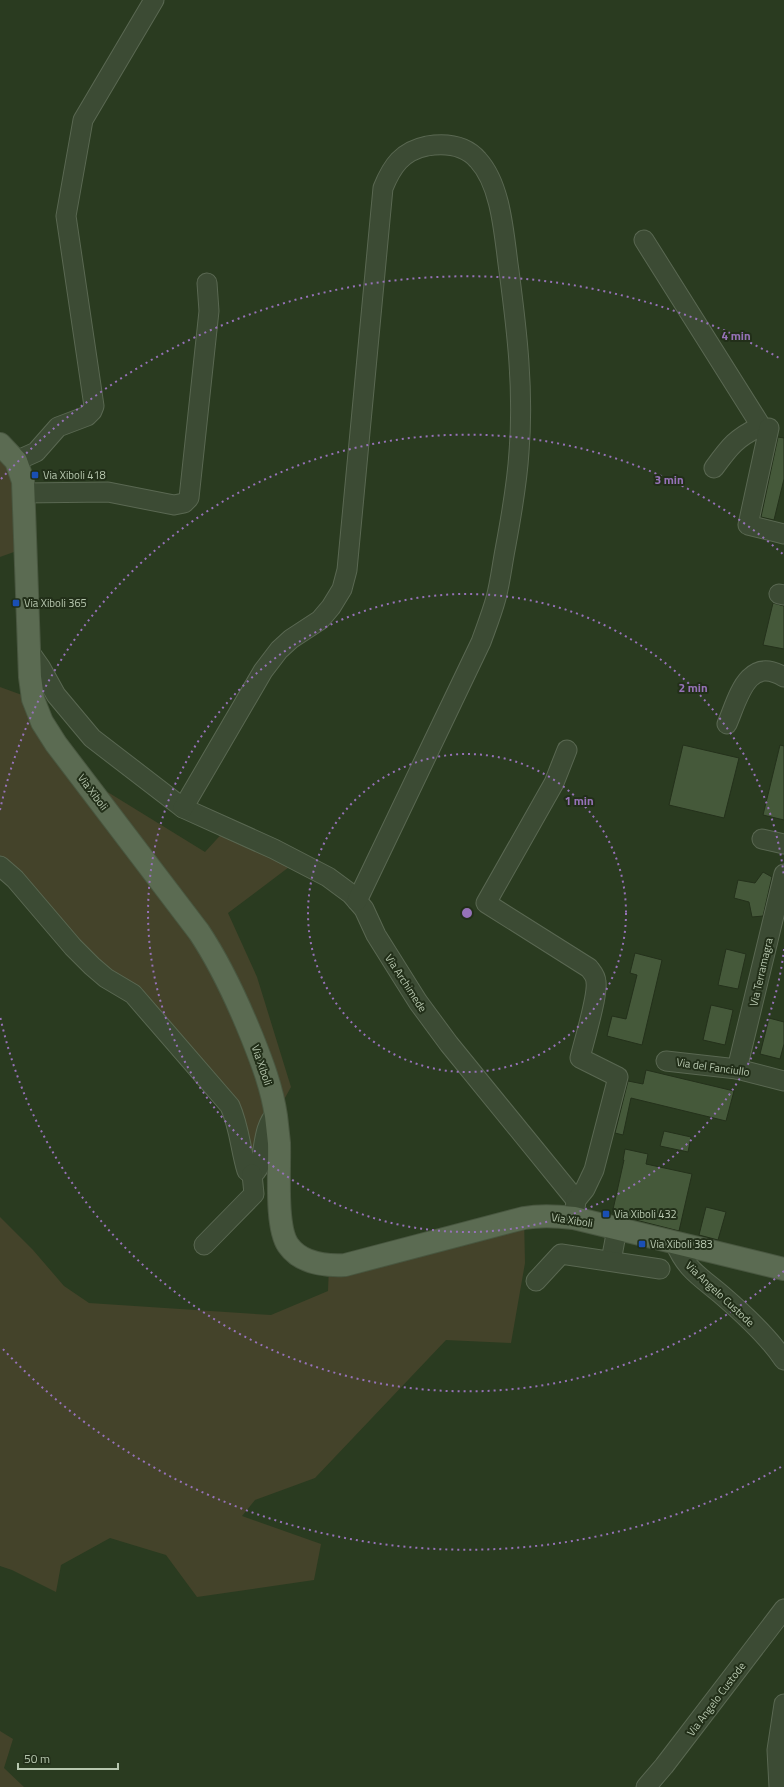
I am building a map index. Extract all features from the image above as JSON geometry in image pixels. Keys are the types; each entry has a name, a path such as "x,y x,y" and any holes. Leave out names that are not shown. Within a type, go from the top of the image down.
{"main road":[{"name":"Via Xiboli","path":"0,444 16,461 23,481 32,700 42,722 56,744 213,952 229,983 261,1061 276,1114 279,1141 282,1227 288,1245 306,1260 329,1266 345,1265 524,1218 551,1216 575,1209 618,1229 784,1268"}],"street":[{"path":"16,461 36,452 58,427 87,416 92,412 94,406 66,216 83,120 154,0"},
{"path":"182,808 263,671 279,650 291,639 320,620 331,607 342,589 347,570 383,188 390,170 400,159 412,150 437,145 451,145 461,148 478,159 485,169 498,199 514,312 520,374 521,408 519,453 510,522 496,598 481,642 356,901"},
{"path":"644,240 771,428 748,525 783,528"},
{"path":"23,494 108,492 174,505 184,503 189,498 210,311 207,283"},
{"path":"714,468 729,448 744,434 771,428"},
{"name":"Via Archimede","path":"29,651 41,668 56,695 92,738 182,808 274,849 328,877 351,894 364,909 376,935 422,1008 575,1209"},
{"path":"727,724 746,681 750,677 755,673 768,672 784,677"},
{"path":"567,750 554,783 486,903 589,968 595,975 597,982 595,996 580,1058 618,1077 594,1170 575,1209"},
{"path":"762,839 784,844"},
{"path":"0,866 16,879 92,966 106,978 133,994 230,1106 237,1122 243,1158 247,1171 252,1174"},
{"name":"Via Terramagra","path":"737,1069 776,940 784,874"},
{"name":"Via del Fanciullo","path":"666,1061 737,1069 784,1080"},
{"path":"252,1174 260,1167 266,1128 270,1119 276,1114"},
{"path":"204,1245 254,1194 252,1174"},
{"path":"611,1261 618,1229"},
{"name":"Via Angelo Custode","path":"675,1243 681,1258 691,1270 750,1319 784,1360"},
{"path":"536,1281 561,1254 660,1269"},
{"name":"Via Angelo Custode","path":"646,1787 664,1766 784,1609"},
{"path":"779,1787 777,1750 784,1704"}],"shaded area":[{"path":"0,444 16,461 25,548 0,557"},
{"path":"0,687 33,699 80,775 205,852 227,828 297,861 228,913 257,977 291,1087 276,1114 256,1172 230,1106 0,866"},
{"path":"0,1217 33,1250 64,1286 89,1303 271,1315 328,1291 329,1266 524,1218 525,1263 511,1343 446,1340 315,1478 255,1500 242,1516 321,1544 314,1580 197,1597 166,1555 110,1538 61,1565 56,1592 12,1570 0,1566"},
{"path":"0,1731 13,1739 4,1768 24,1787 0,1787"}],"building":[{"path":"778,437 784,438 784,479 774,520 761,517"},
{"path":"773,603 784,606 784,649 763,645"},
{"path":"683,745 739,758 724,818 669,805"},
{"path":"780,745 784,746 784,820 763,815"},
{"path":"763,872 772,877 763,916 752,917 749,902 734,898 738,880 755,883"},
{"path":"726,949 746,954 738,989 718,985"},
{"path":"635,953 662,960 642,1045 607,1036 612,1016 626,1019 637,975 630,973"},
{"path":"711,1005 733,1010 725,1045 703,1040"},
{"path":"769,1018 784,1022 784,1044 780,1059 760,1054"},
{"path":"646,1070 734,1091 726,1121 631,1098 623,1135 615,1133 628,1081 643,1084"},
{"path":"664,1131 691,1137 688,1152 660,1146"},
{"path":"625,1149 648,1154 646,1164 692,1174 679,1231 612,1214"},
{"path":"706,1207 726,1212 718,1240 699,1235"}],"place":[{"name":"Via Xiboli 418","path":"35,475"},
{"name":"Via Xiboli 365","path":"16,603"},
{"name":"Via Xiboli 432","path":"606,1214"},
{"name":"Via Xiboli 383","path":"642,1244"}]}
